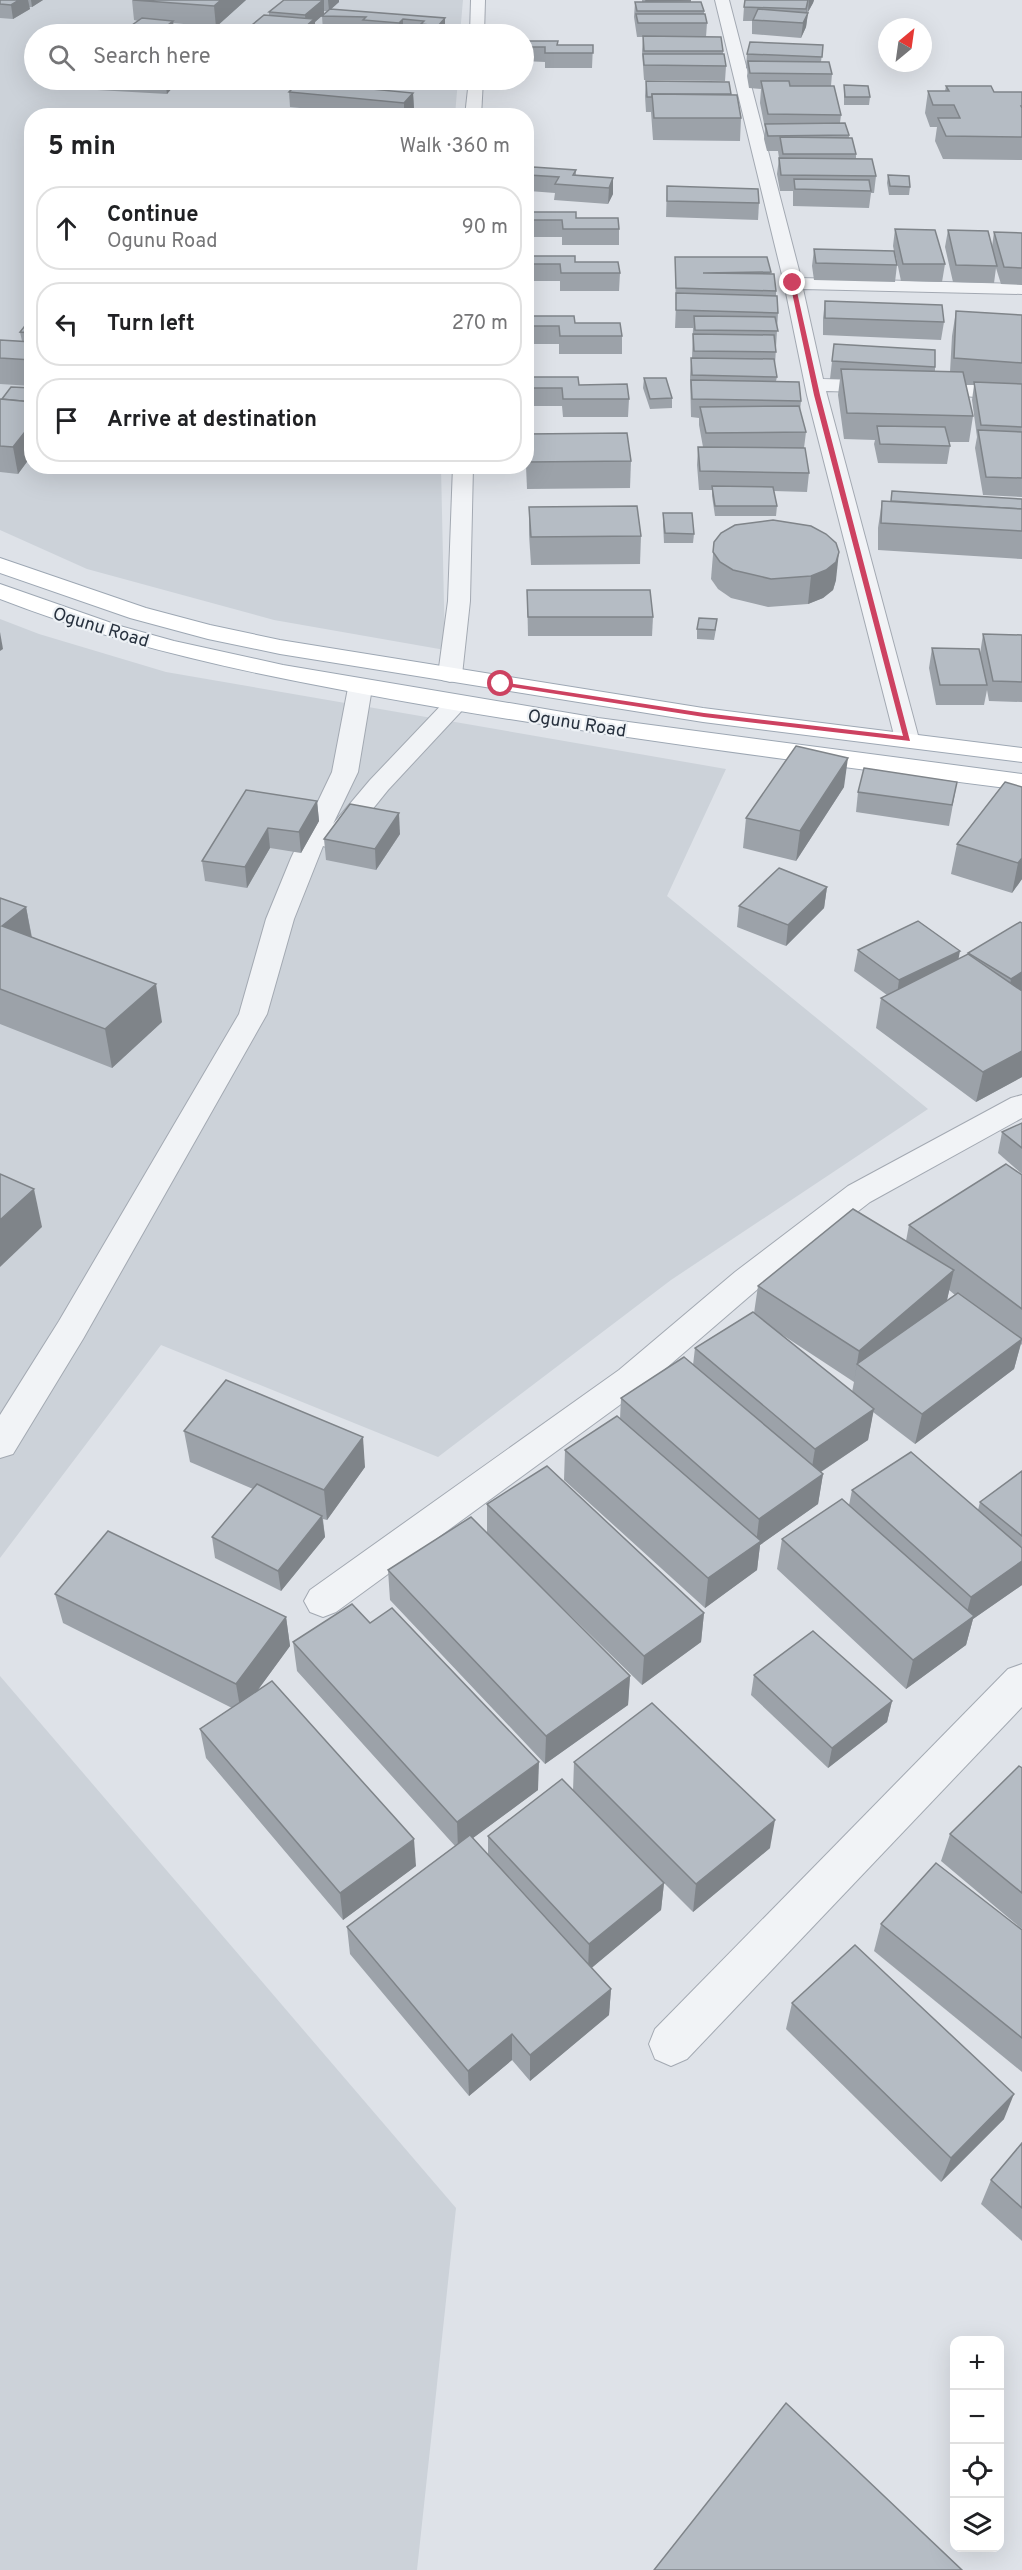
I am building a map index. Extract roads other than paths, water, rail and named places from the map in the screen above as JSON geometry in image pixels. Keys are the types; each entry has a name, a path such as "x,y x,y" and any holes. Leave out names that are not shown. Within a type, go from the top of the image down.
{"main road":[{"name":"Ogunu Road","path":"0,565 130,612 218,635 704,715 1022,755"},
{"name":"Ogunu Road","path":"0,591 112,633 196,654 360,688 693,741 1022,783"}],"street":[{"path":"722,0 793,283 815,386 907,739"},
{"path":"474,1 476,24"},
{"path":"474,108 475,90"},
{"path":"793,283 1022,289"},
{"path":"815,386 952,389 1022,395"},
{"path":"450,675 459,601 463,474"},
{"path":"0,1444 77,1320 253,1014 280,919 304,858 345,772 360,688"},
{"path":"280,919 318,860 372,794 457,703"},
{"path":"323,1601 632,1379 747,1280 859,1194 1022,1105"},
{"path":"671,2044 1022,1681"}]}
